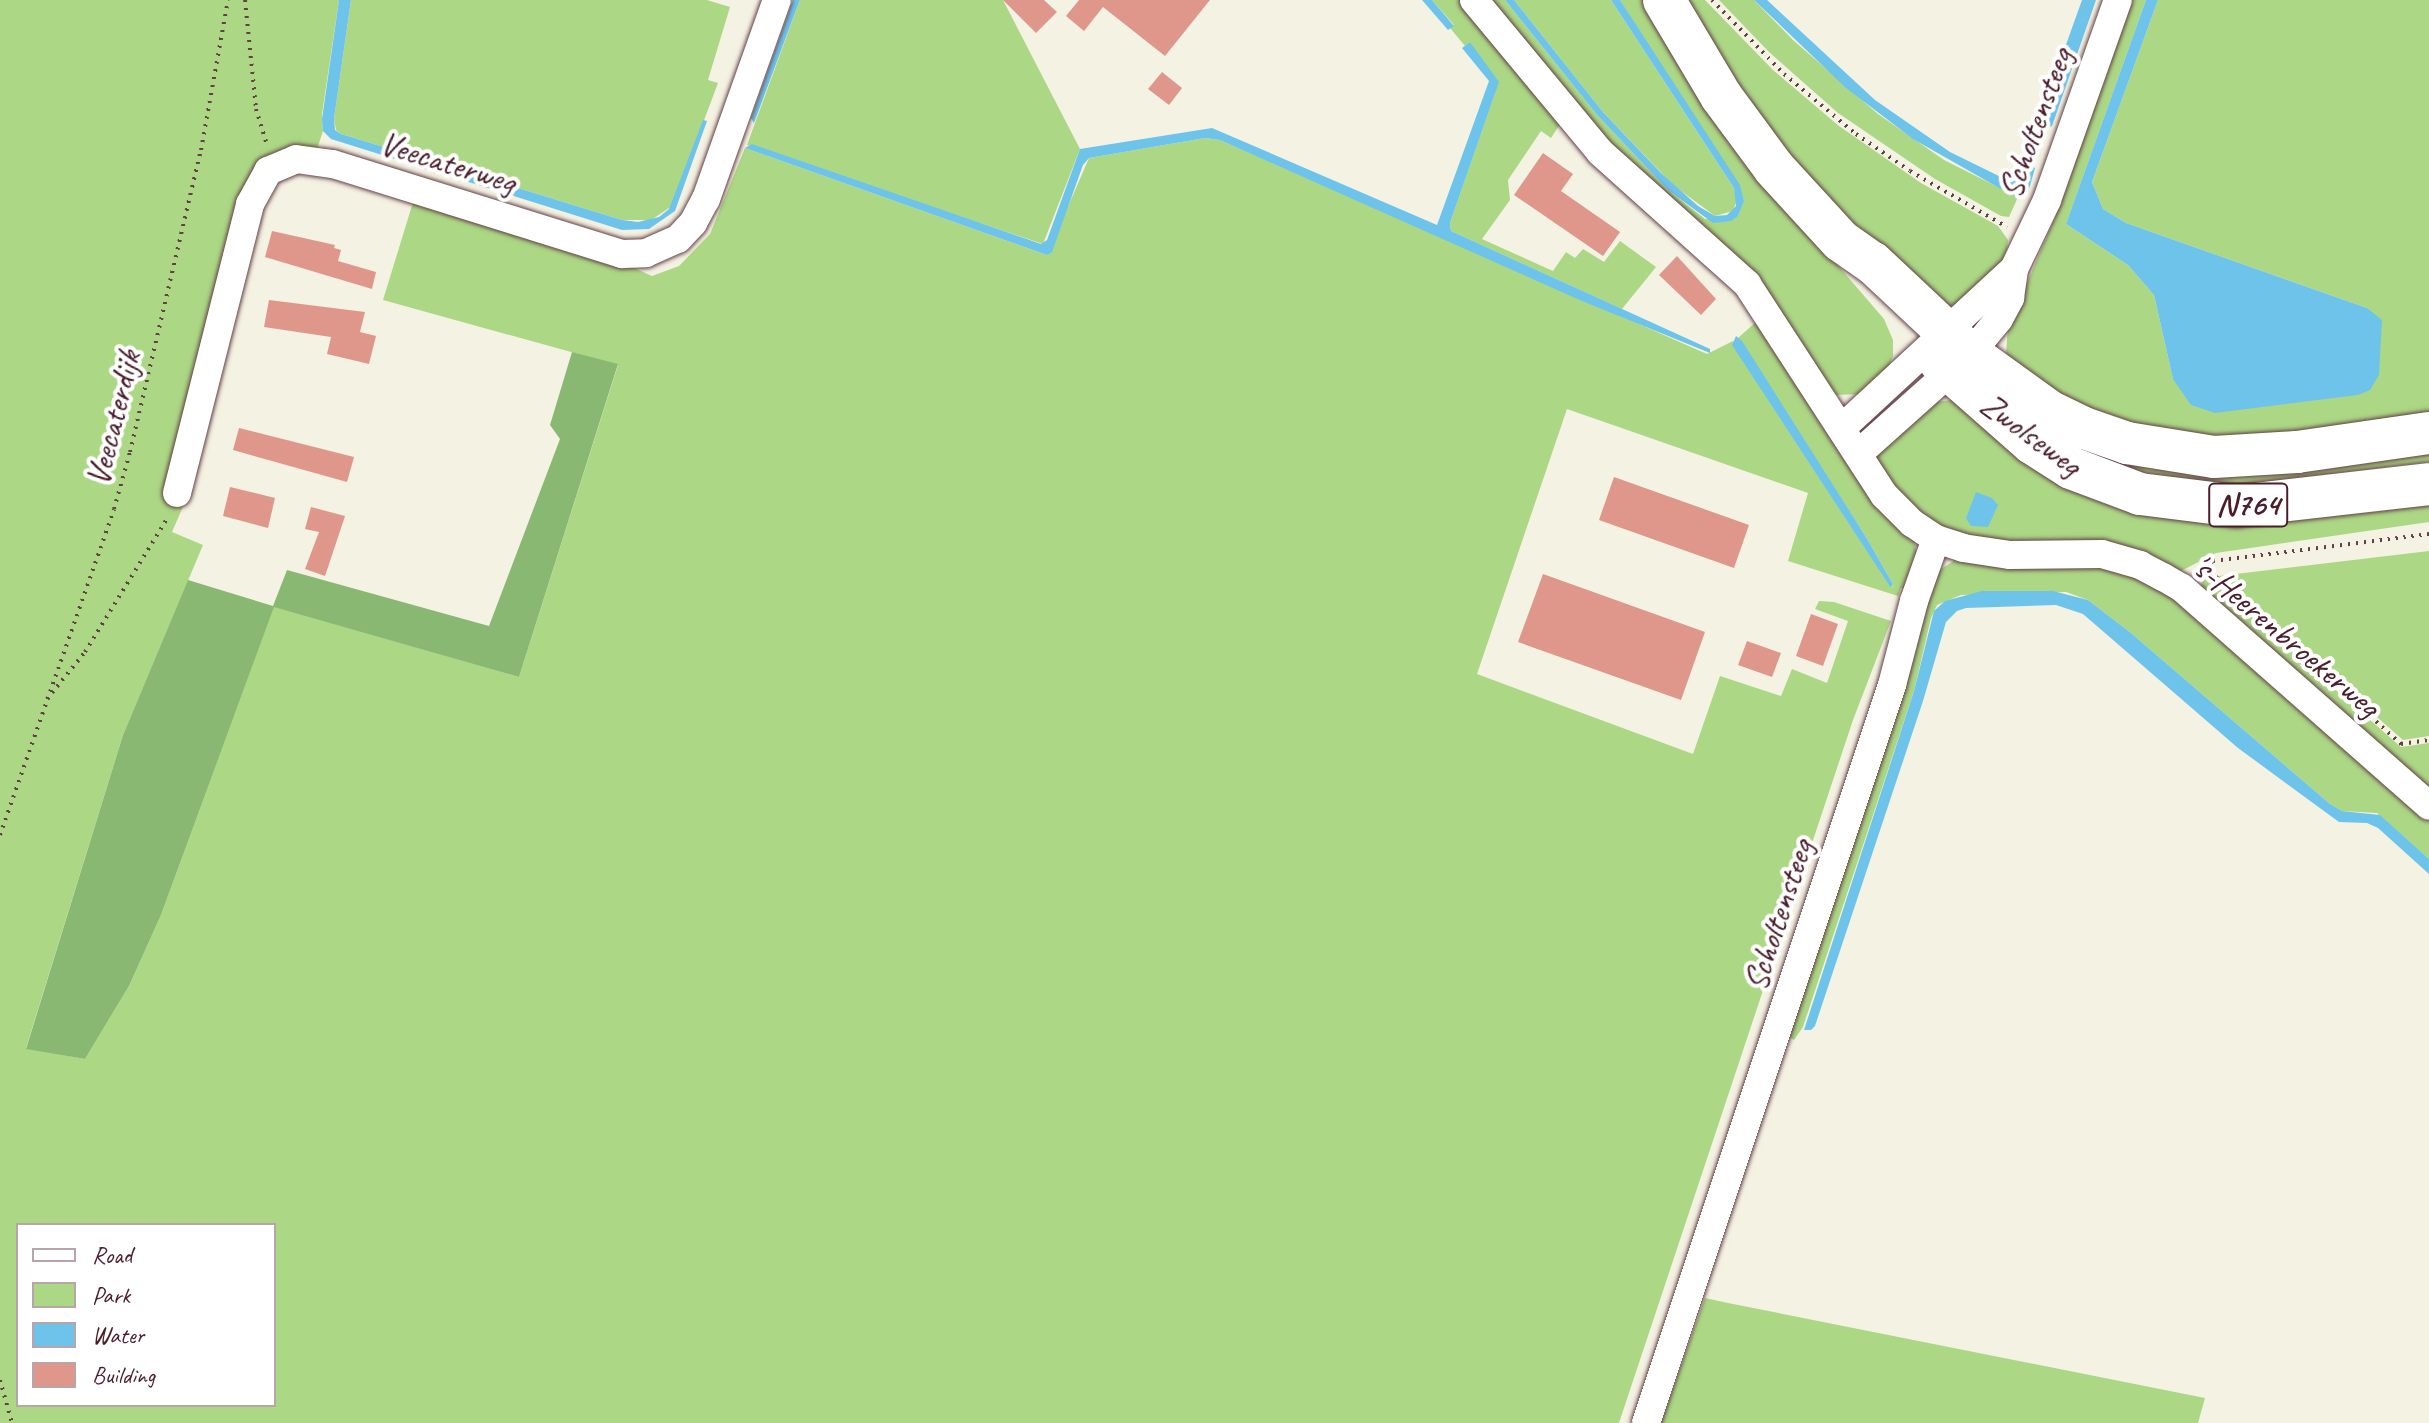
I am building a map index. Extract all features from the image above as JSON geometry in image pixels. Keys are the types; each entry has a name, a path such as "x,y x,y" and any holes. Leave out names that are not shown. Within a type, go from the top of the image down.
{"main road":[{"name":"Zwolseweg","path":"1664,0 1730,108 1774,168 1841,241 1856,274 1948,352 2016,431 2056,459 2140,494 2237,506 2429,484"},
{"name":"Zwolseweg","path":"1948,352 2073,424 2154,450 2239,456 2429,433"}],"street":[{"name":"Veecaterweg","path":"280,163 296,159 333,164 622,254 656,250 678,239 693,223 706,199 777,0"},
{"path":"1474,0 1590,142 1665,214 1747,284 1889,501 1936,539"},
{"name":"Scholtensteeg","path":"1842,428 1999,319 2010,298 2014,269 2030,239 2118,0"},
{"path":"177,493 253,194 268,171 280,163"},
{"name":"Scholtensteeg","path":"1858,454 1948,352"},
{"name":"Scholtensteeg","path":"1646,1423 1892,685 1914,601 1936,539"},
{"name":"'s-Heerenbroekerweg","path":"1936,539 1963,548 2010,555 2102,554 2140,565 2182,588 2429,806"}],"path":[{"name":"Veecaterdijk","path":"0,835 114,509 130,452 201,150 228,0"},
{"path":"245,0 259,126 280,163"},
{"path":"1712,0 1784,74 1856,134 1910,171 2030,239"},
{"path":"45,700 61,686 129,584 159,535 177,493"},
{"path":"2182,588 2213,561 2429,534"},
{"path":"2204,566 2401,744 2429,740"},
{"path":"0,1380 12,1423"}],"green space":[{"path":"0,0 339,0 322,114 323,131 316,152 271,158 185,502 172,532 203,545 123,735 26,1048 85,1059 129,986 161,915 274,606 519,677 618,365 383,300 414,199 621,262 652,276 679,266 710,234 745,148 1047,255 1089,158 1205,138 1220,140 1707,354 1733,341 1892,588 1893,584 1866,537 1738,338 1757,321 1914,539 1917,556 1909,590 1901,588 1898,596 1788,561 1808,493 1567,409 1477,674 1693,754 1720,676 1781,696 1792,669 1827,683 1848,621 1815,609 1819,601 1834,602 1891,621 1853,720 1619,1423 0,1423"},
{"path":"351,0 707,0 730,7 708,80 718,83 672,206 651,220 622,220 341,134 336,130 334,119"},
{"path":"800,0 1003,0 1080,149 1043,244 747,145"},
{"path":"1432,0 1462,0 1560,124 1551,138 1541,131 1508,180 1510,200 1482,239 1553,271 1566,252 1575,258 1583,249 1604,262 1620,241 1656,267 1622,309 1451,231 1450,223 1495,93 1470,42 1465,46 1450,28 1454,25"},
{"path":"1487,0 1505,0 1598,116 1668,190 1705,219 1738,216 1744,200 1620,0 1645,0 1810,233 1884,319 1893,340 1893,356 1888,368 1864,394 1834,395 1601,140"},
{"path":"1514,0 1611,0 1734,188 1737,200 1733,211 1715,216 1673,185 1603,112"},
{"path":"1680,0 1705,0 1773,70 1839,126 1921,183 1998,226 2008,240 2006,259 1956,305 1947,306 1831,206 1768,128"},
{"path":"1719,0 1754,0 1793,40 1878,114 1944,160 2018,197 2009,217 2001,216 1935,179 1838,113 1769,52"},
{"path":"2132,0 2146,0 2066,224 2128,265 2154,295 2173,379 2367,308 2126,223 2103,209 2092,182 2158,0 2429,0 2429,417 2274,447 2100,427 2006,354 2008,327 2054,220"},
{"path":"572,352 618,364 519,677 274,607 161,915 129,986 85,1059 26,1049 123,735 188,580 273,606 287,570 489,626 560,439 550,425"},
{"path":"1996,383 2088,436 2429,439 2429,462 2232,486 2195,484 2131,471 2079,455"},
{"path":"1952,400 2050,470 2429,501 2429,522 2216,553 2179,572 1953,535 1904,502 1876,462 1877,454 1928,403"},
{"path":"2429,551 2429,736 2403,740 2219,578 2219,576"},
{"path":"1955,560 2111,566 2164,588 2429,819 2429,859 2377,813 2342,811 2330,804 2131,633 2088,600 2066,592 1961,595 1937,605 1931,618 1914,691 1803,1027 1794,1040 1784,1034 1935,573"},
{"path":"2204,575 2401,747 2429,743 2429,794 2201,586"},
{"path":"1705,1298 2205,1398 2198,1423 1661,1423"}],"water":[{"path":"339,0 351,0 334,119 335,130 341,134 622,220 638,222 659,217 669,209 703,120 707,121 675,211 649,229 622,230 331,139 323,131 322,119"},
{"path":"793,0 800,0 754,123 751,118"},
{"path":"1422,0 1432,0 1454,26 1448,30"},
{"path":"1505,0 1514,0 1603,112 1661,173 1698,206 1715,216 1727,215 1736,206 1734,188 1611,0 1620,0 1740,185 1744,201 1738,216 1731,221 1713,223 1668,190 1598,116"},
{"path":"1754,0 1767,0 1875,100 1950,152 2011,182 2018,180 2026,164 2035,168 2028,193 2022,198 2015,197 1913,139 1846,88"},
{"path":"2082,0 2096,0 2052,126 2045,130 2038,123"},
{"path":"2146,0 2158,0 2092,182 2103,209 2126,223 2367,308 2382,320 2379,375 2370,390 2358,395 2215,413 2191,405 2173,379 2154,295 2128,265 2066,224"},
{"path":"1470,42 1499,82 1450,223 1451,231 1710,349 1710,353 1582,301 1220,140 1205,138 1089,158 1083,165 1052,252 1047,255 745,148 752,144 1041,244 1047,240 1080,149 1212,128 1437,225 1489,81 1462,48"},
{"path":"1736,336 1866,537 1893,584 1891,588 1732,345"},
{"path":"1976,492 1992,498 1998,505 1988,527 1971,526 1966,518"},
{"path":"1982,591 2053,591 2088,600 2131,633 2330,804 2342,811 2380,815 2429,859 2429,874 2378,828 2367,823 2339,822 2238,748 2083,614 2056,605 1966,608 1957,611 1946,622 1923,701 1815,1026 1804,1030 1914,691 1934,611 1945,601"}],"building":[{"path":"1003,0 1044,0 1057,12 1036,33"},
{"path":"1079,0 1210,0 1165,56 1103,7 1084,31 1066,16"},
{"path":"1162,72 1182,88 1169,105 1148,89"},
{"path":"1543,153 1573,174 1561,191 1620,232 1603,256 1514,195"},
{"path":"272,231 335,245 334,248 341,250 338,261 376,272 372,289 265,257"},
{"path":"1677,256 1716,299 1701,315 1659,275"},
{"path":"269,300 365,312 360,332 376,336 369,364 327,354 331,337 264,327"},
{"path":"239,428 354,457 347,482 233,450"},
{"path":"1614,477 1749,525 1734,568 1599,520"},
{"path":"230,487 275,498 268,528 223,516"},
{"path":"311,507 345,516 325,576 305,569 319,532 305,529"},
{"path":"1543,574 1705,632 1681,700 1518,642"},
{"path":"1811,614 1838,624 1823,666 1796,656"},
{"path":"1747,641 1781,653 1772,677 1738,665"}]}
